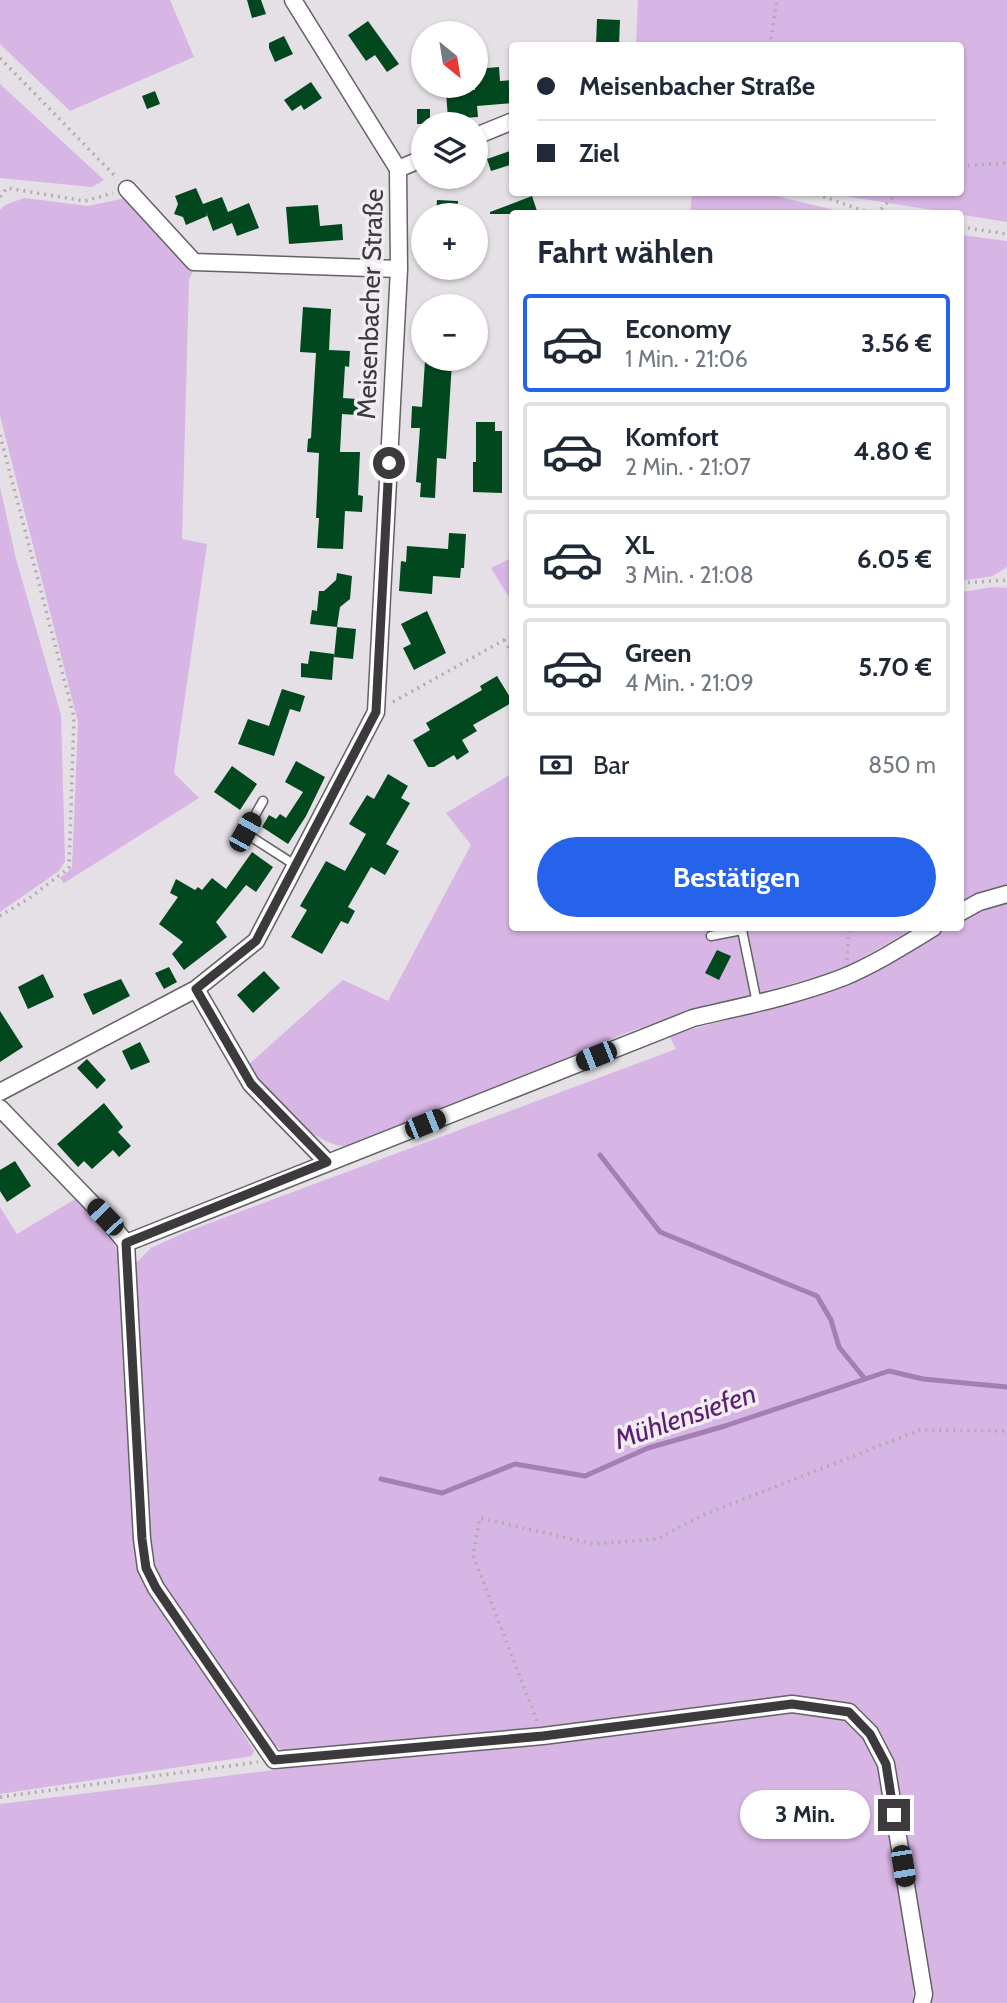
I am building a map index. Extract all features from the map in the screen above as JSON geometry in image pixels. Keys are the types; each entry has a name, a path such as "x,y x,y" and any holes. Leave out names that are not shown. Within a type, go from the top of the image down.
{"street":[{"name":"Meisenbacher Straße","path":"0,1092 196,989 256,941 376,712 399,269 398,169 293,0"},
{"path":"488,131 509,123"},
{"path":"398,169 411,164"},
{"path":"127,189 194,262 399,269"},
{"path":"964,910 979,902 1007,894"},
{"path":"126,1243 693,1018 757,1003 845,976 928,931"},
{"path":"196,989 251,1084 327,1162"},
{"path":"0,1108 105,1217 126,1243 142,1539 146,1568 156,1588 274,1760 543,1736 792,1704 849,1712 870,1734 886,1764 924,1994 922,2003"}],"lane":[{"path":"263,801 245,832 295,865"},
{"path":"711,936 737,931"},
{"path":"742,931 752,968 757,1003"}],"path":[{"path":"771,42 777,0"},
{"path":"0,58 127,189 85,201 7,188 0,197"},
{"path":"964,166 1007,163"},
{"path":"822,196 863,210"},
{"path":"879,210 894,196"},
{"path":"964,227 1007,234"},
{"path":"0,435 74,717 69,868 31,897 0,916"},
{"path":"964,583 1004,579 1007,574"},
{"path":"376,712 509,637"},
{"path":"503,640 509,649"},
{"path":"845,976 849,931"},
{"path":"543,1736 473,1555 480,1518 594,1544 657,1539 703,1515 920,1430 1007,1431"},
{"path":"0,1797 274,1760"}],"shaded area":[{"path":"0,0 170,0 194,57 70,111 0,44"},
{"path":"638,0 1007,0 1007,222 964,215 964,210 932,210 845,196 964,196 964,42 636,42"},
{"path":"0,84 104,180 92,187 0,178"},
{"path":"692,196 776,196 834,210 690,210"},
{"path":"24,198 88,206 126,198 194,270 189,279 182,539 207,544 174,773 199,798 64,883 60,878 72,868 78,722 0,416 0,210 5,205"},
{"path":"964,235 1007,241 1007,567 993,576 964,581"},
{"path":"0,487 16,559 61,715 65,861 59,871 0,912"},
{"path":"509,559 509,597 491,568"},
{"path":"993,587 1007,588 1007,886 964,901 964,592"},
{"path":"509,775 509,931 909,931 839,971 701,1008 628,1032 359,1146 339,1146 311,1133 286,1113 247,1066 343,980 388,1001 471,845 446,813"},
{"path":"996,903 1007,903 1007,2003 925,2003 914,1972 913,2003 0,2003 0,1804 306,1766 270,1742 158,1579 150,1543 133,1266 151,1248 186,1232 676,1049 669,1035 777,1007 864,975 939,931 964,931 964,917"},
{"path":"77,1198 104,1223 121,1259 146,1579 254,1751 252,1756 0,1794 0,1207 17,1234"}],"building":[{"path":"247,0 261,0 266,14 252,18"},
{"path":"597,19 620,20 619,42 596,42"},
{"path":"368,21 399,64 387,72 375,55 366,61 348,35"},
{"path":"284,36 293,54 275,62 269,43"},
{"path":"499,67 500,81 509,80 509,103 477,106 478,112 447,112 446,98 488,98 488,68"},
{"path":"311,82 322,98 304,110 301,105 292,111 284,100"},
{"path":"155,91 160,104 147,109 142,96"},
{"path":"417,109 430,109 430,112 417,112"},
{"path":"509,151 509,165 491,171 488,159"},
{"path":"196,188 203,204 222,197 228,212 249,203 259,228 237,236 232,223 213,231 206,212 207,216 186,225 183,217 174,214 178,204 175,196"},
{"path":"532,196 537,210 509,210 509,214 490,212"},
{"path":"437,200 458,201 458,203 437,203"},
{"path":"318,205 320,226 342,224 343,240 289,244 286,207"},
{"path":"303,307 331,309 329,350 350,351 349,367 345,366 343,398 372,400 371,416 342,414 340,452 360,452 358,495 363,496 362,512 345,511 343,549 317,548 319,453 307,452 308,439 311,438 316,353 300,352"},
{"path":"424,371 451,371 446,459 437,458 435,498 420,497 421,483 416,482 420,428 411,428 412,406 422,407"},
{"path":"476,422 495,422 495,431 502,431 502,493 473,492"},
{"path":"449,533 466,534 464,568 461,568 460,578 433,576 432,594 399,591 401,561 406,562 407,546 448,549"},
{"path":"337,573 352,576 350,599 340,607 337,627 310,624 312,610 317,611 319,591 324,591 336,580"},
{"path":"427,611 446,653 414,670 403,648 411,644 401,624"},
{"path":"337,627 356,629 353,659 334,657"},
{"path":"310,651 334,654 332,680 301,677 301,663 308,664"},
{"path":"497,676 509,696 509,704 473,725 477,731 462,740 469,752 457,760 454,755 434,767 428,767 413,740 430,730 426,723 482,690 480,686"},
{"path":"282,689 305,696 300,712 290,709 274,756 238,744 248,719 269,726"},
{"path":"296,761 325,777 306,816 288,844 262,827 269,815 276,819 280,814 286,818 303,792 285,782"},
{"path":"232,766 257,784 240,810 214,792"},
{"path":"388,774 408,786 401,798 410,803 386,844 399,851 385,875 371,867 348,907 355,911 348,924 341,921 322,954 291,937 307,910 300,906 326,861 345,871 366,834 349,824 367,795 374,799"},
{"path":"252,852 273,867 256,892 246,885 216,922 227,937 184,970 172,954 183,942 159,924 178,897 170,893 176,879 195,890 198,887 202,890 212,878 226,889"},
{"path":"717,950 731,956 719,980 705,973"},
{"path":"169,967 177,982 164,989 155,973"},
{"path":"264,971 280,988 253,1013 237,995"},
{"path":"43,974 54,997 28,1009 18,987"},
{"path":"121,979 130,996 93,1015 83,994"},
{"path":"0,1011 23,1047 0,1062"},
{"path":"140,1042 150,1062 131,1070 122,1051"},
{"path":"87,1059 106,1080 97,1089 77,1068"},
{"path":"104,1103 123,1127 118,1132 131,1146 119,1157 113,1150 92,1169 84,1161 78,1167 57,1144"},
{"path":"15,1161 31,1186 7,1202 0,1191 0,1170"}],"waterway":[{"path":"600,1155 660,1232 817,1296 831,1320 839,1347 865,1379"},
{"name":"Mühlensiefen","path":"381,1479 442,1493 515,1464 585,1476 648,1448 725,1426 889,1371 923,1379 1007,1387"}],"route":[{"path":"389,463 376,712 256,941 196,989 251,1084 327,1162 126,1243 142,1539 146,1568 156,1588 274,1760 543,1736 792,1704 849,1712 870,1734 886,1764 894,1815"}]}
